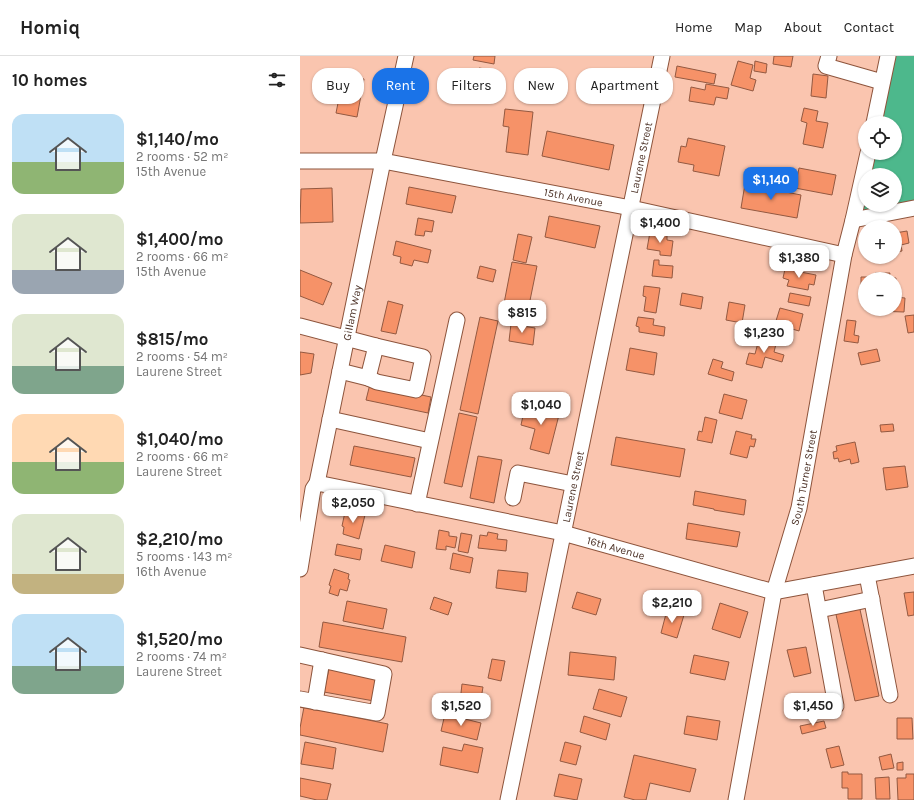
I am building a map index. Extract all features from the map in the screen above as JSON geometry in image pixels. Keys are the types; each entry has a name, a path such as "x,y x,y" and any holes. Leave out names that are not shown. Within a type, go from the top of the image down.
{"street":[{"name":"Gillam Way","path":"300,569 310,487 330,419 406,56"},
{"name":"Laurene Street","path":"508,800 662,56"},
{"path":"829,56 826,66 882,82"},
{"path":"875,116 888,56"},
{"name":"South Turner Street","path":"736,800 774,592 800,508 844,255 866,160"},
{"name":"15th Avenue","path":"300,161 383,161 631,208 844,255"},
{"path":"853,220 914,208"},
{"path":"418,504 430,441 457,320"},
{"path":"300,326 423,357 416,390 377,382 368,378 340,371"},
{"path":"368,378 376,346"},
{"path":"330,419 430,441"},
{"path":"513,498 518,473 573,484"},
{"name":"16th Avenue","path":"310,487 418,504 563,533 774,592 914,566"},
{"path":"867,575 890,695"},
{"path":"814,585 836,706"},
{"path":"819,610 872,599"},
{"path":"300,655 384,674 377,713 300,700"},
{"path":"315,702 322,660"}],"green space":[{"path":"888,56 914,56 914,208 902,210 902,168 865,168 866,160 902,160 902,116 875,116"},
{"path":"858,198 858,212 894,212 853,220"}],"building":[{"path":"474,56 495,56 494,64 473,60"},
{"path":"774,56 793,56 791,67 773,64"},
{"path":"738,61 753,65 750,78 756,80 753,91 731,85"},
{"path":"755,61 767,64 766,73 754,71"},
{"path":"677,66 716,74 714,84 675,77"},
{"path":"813,74 828,76 826,98 811,96"},
{"path":"706,84 729,88 727,99 716,97 714,105 689,101 691,87 705,90"},
{"path":"338,104 359,104 357,117 336,113"},
{"path":"804,108 818,111 816,121 828,123 823,148 803,144 807,123 801,121"},
{"path":"505,109 533,112 528,155 506,152 509,127 503,126"},
{"path":"547,131 614,145 609,170 542,156"},
{"path":"688,138 725,146 719,176 693,171 694,165 678,162 681,146 686,147"},
{"path":"799,168 836,175 832,195 795,188"},
{"path":"745,184 801,195 797,218 741,208"},
{"path":"409,187 456,196 452,213 406,204"},
{"path":"332,188 333,222 300,223 301,189"},
{"path":"549,216 600,226 595,248 545,237"},
{"path":"418,218 434,221 432,232 425,231 424,236 415,235"},
{"path":"907,231 909,243 902,245 902,232"},
{"path":"650,232 667,235 667,240 673,241 671,256 660,255 660,251 647,249"},
{"path":"518,234 532,237 526,263 513,260"},
{"path":"396,241 431,250 428,263 414,260 412,266 400,263 401,257 393,255"},
{"path":"654,260 659,260 659,265 673,266 672,278 652,276"},
{"path":"512,262 537,266 525,325 501,319"},
{"path":"480,266 496,270 493,282 477,278"},
{"path":"785,269 816,275 814,285 809,284 808,290 787,286 789,280 783,278"},
{"path":"300,270 332,283 323,305 300,296"},
{"path":"644,286 660,288 656,313 644,311 646,297 643,296"},
{"path":"682,293 703,297 701,309 680,305"},
{"path":"790,293 811,297 809,306 788,302"},
{"path":"902,298 905,298 904,312 902,312"},
{"path":"388,301 403,305 396,334 381,331"},
{"path":"729,302 745,305 742,323 726,320"},
{"path":"780,308 803,314 799,331 775,324"},
{"path":"914,315 914,332 908,333 905,316"},
{"path":"480,317 498,321 478,414 460,410"},
{"path":"638,317 654,319 653,325 665,327 664,336 639,332 639,327 636,326"},
{"path":"847,320 856,321 854,335 859,336 858,343 844,341"},
{"path":"511,324 535,328 533,345 509,341"},
{"path":"759,339 776,344 774,352 784,355 782,362 765,357 762,368 746,364 749,353 755,354"},
{"path":"630,348 657,353 654,375 626,370"},
{"path":"877,349 880,361 861,365 858,353"},
{"path":"300,352 314,354 311,373 300,375"},
{"path":"713,359 723,362 721,368 734,372 732,381 708,374"},
{"path":"370,384 431,397 428,413 366,400"},
{"path":"724,394 747,400 742,419 719,413"},
{"path":"526,402 560,411 549,454 530,449 535,429 521,425"},
{"path":"459,413 477,417 462,487 444,483"},
{"path":"705,417 717,420 712,443 697,440 699,431 702,432"},
{"path":"893,424 894,431 881,432 880,425"},
{"path":"736,431 752,435 751,439 756,439 754,447 750,446 747,458 730,454"},
{"path":"616,437 685,449 680,477 611,465"},
{"path":"855,442 859,462 851,464 850,459 839,462 838,458 834,459 833,452 837,451 836,446"},
{"path":"354,446 415,458 411,477 350,465"},
{"path":"478,456 502,460 494,503 470,498"},
{"path":"905,466 908,487 886,490 883,468"},
{"path":"695,491 746,500 744,515 693,505"},
{"path":"350,511 365,515 359,539 343,534 344,527 342,526 345,512 350,513"},
{"path":"688,523 740,532 737,547 686,539"},
{"path":"439,530 449,532 449,536 457,537 455,548 446,546 446,550 436,549"},
{"path":"488,532 498,534 497,539 507,540 506,551 478,548 480,535 487,536"},
{"path":"461,533 472,535 468,553 458,551"},
{"path":"337,544 362,549 360,560 335,555"},
{"path":"385,545 415,552 412,568 381,561"},
{"path":"453,553 473,558 470,573 450,569"},
{"path":"334,569 349,574 348,579 350,580 347,591 340,589 338,596 329,593 331,586 329,585"},
{"path":"498,570 528,573 526,592 496,588"},
{"path":"577,592 601,599 596,615 572,608"},
{"path":"914,592 914,615 908,616 904,593"},
{"path":"434,597 452,603 448,615 430,609"},
{"path":"347,601 387,609 383,629 343,621"},
{"path":"720,603 748,612 740,638 712,629"},
{"path":"859,605 879,696 855,701 835,610"},
{"path":"667,610 684,615 677,638 661,633"},
{"path":"323,622 406,637 402,662 319,647"},
{"path":"806,647 811,673 794,677 787,650"},
{"path":"570,652 616,657 614,680 568,675"},
{"path":"694,655 729,662 725,680 690,673"},
{"path":"492,659 505,661 501,681 488,678"},
{"path":"329,669 379,679 374,701 324,692"},
{"path":"462,684 483,687 480,705 460,702"},
{"path":"599,689 627,697 621,717 593,709"},
{"path":"304,707 388,724 383,752 300,735"},
{"path":"445,714 481,723 477,740 441,731"},
{"path":"584,716 610,724 606,740 580,732"},
{"path":"687,716 720,721 717,740 684,734"},
{"path":"897,718 912,718 913,739 897,739"},
{"path":"824,721 826,728 802,734 800,726"},
{"path":"305,742 336,748 333,769 301,764"},
{"path":"565,742 581,746 576,765 560,761"},
{"path":"464,744 483,748 478,773 440,765 443,747 462,751"},
{"path":"839,746 844,765 831,768 826,749"},
{"path":"891,754 894,768 882,770 879,757"},
{"path":"634,755 696,769 690,792 650,783 646,800 635,800 624,797"},
{"path":"903,762 903,770 897,770 897,763"},
{"path":"842,772 848,772 848,774 862,774 862,799 848,799 848,788 842,788"},
{"path":"559,774 582,779 577,800 554,796"},
{"path":"906,774 914,774 914,800 898,800 897,778 906,778"},
{"path":"889,777 890,799 876,799 875,778"},
{"path":"300,778 331,784 327,800 317,800 300,796"}]}
